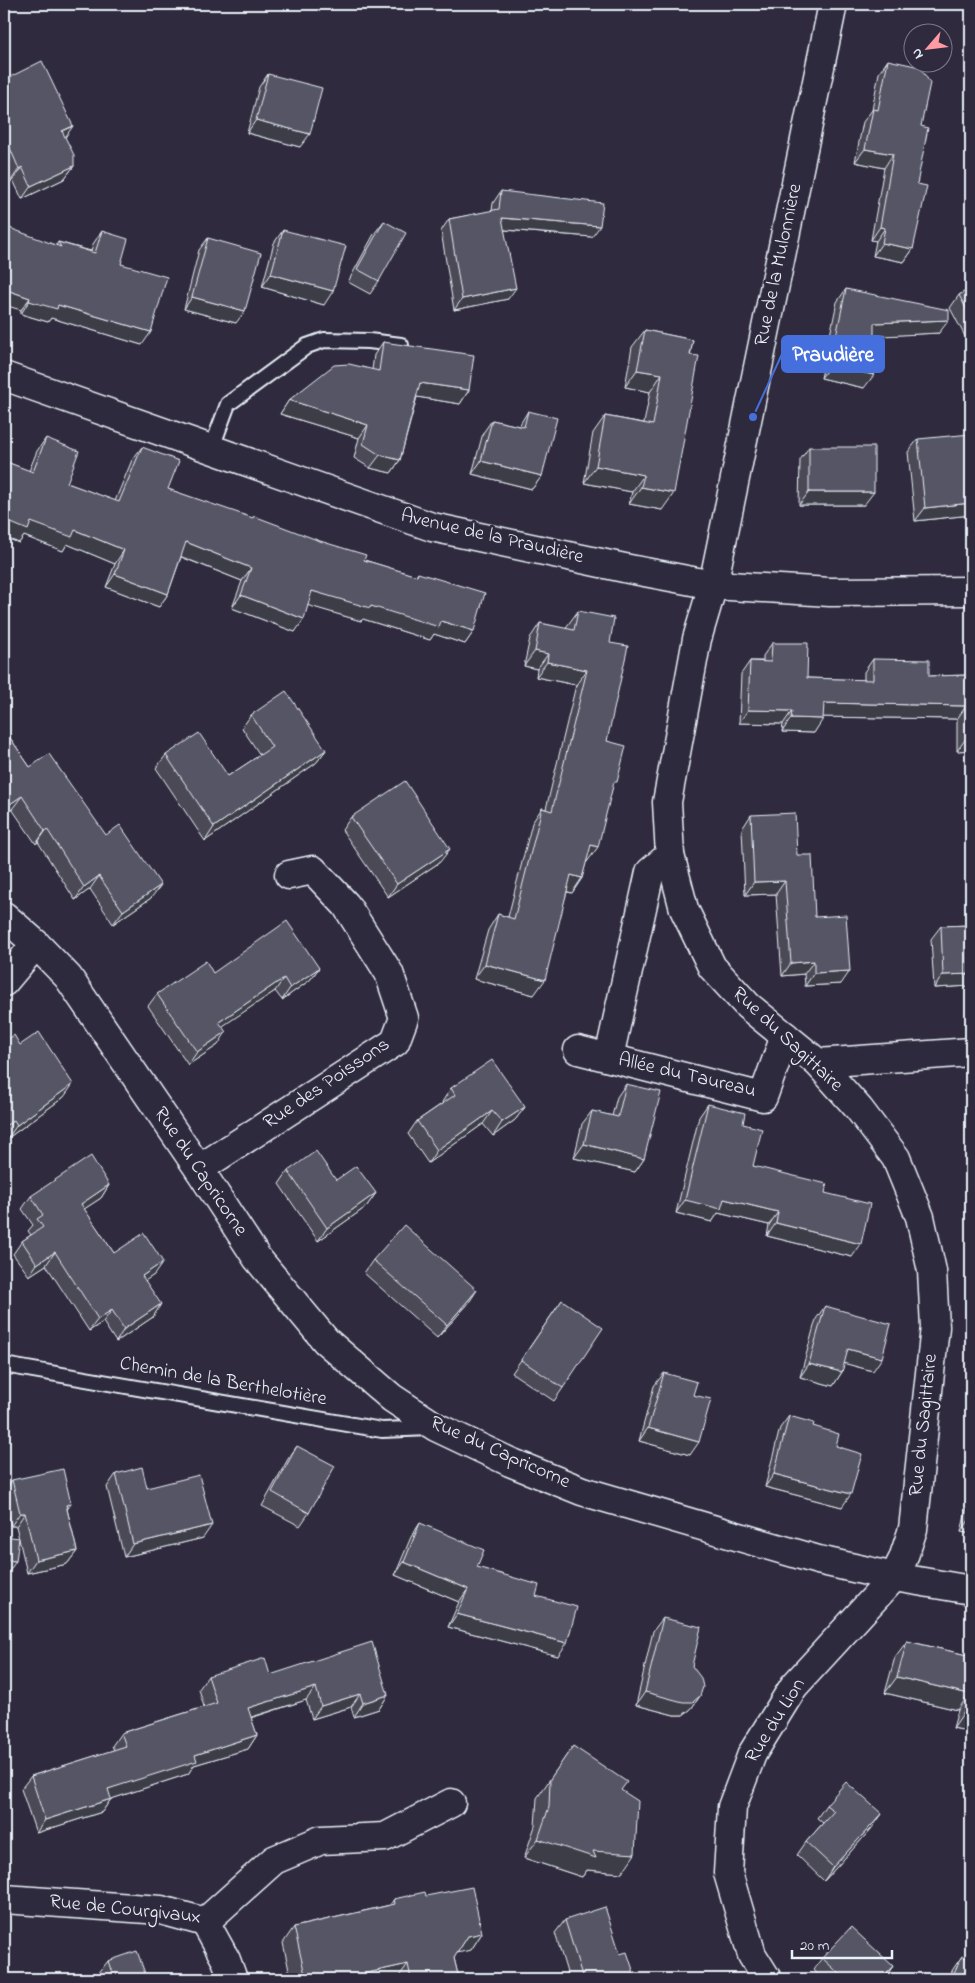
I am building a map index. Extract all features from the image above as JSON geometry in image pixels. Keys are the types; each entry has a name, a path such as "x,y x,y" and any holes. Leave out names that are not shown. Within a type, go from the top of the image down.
{"street":[{"name":"Rue de la Mulonnière","path":"713,585 833,4"},
{"name":"Avenue de la Praudière","path":"4,376 432,527 713,585 830,592 971,591"},
{"name":"Rue du Sagittaire","path":"713,585 697,638 667,802 670,855 684,909 712,967 748,1006 818,1063 860,1109 896,1158 920,1217 932,1271 935,1327 913,1529 903,1559 894,1577"},
{"name":"Allée du Taureau","path":"609,1057 650,872 670,855"},
{"name":"Rue des Poissons","path":"199,1169 395,1042 404,1018 389,973 346,905 313,870 289,875"},
{"name":"Rue du Capricorne","path":"4,916 36,944 68,977 199,1169 257,1258 326,1341 392,1398 436,1427 510,1462 582,1491 818,1560 894,1577 971,1590"},
{"path":"4,982 36,944"},
{"name":"Allée du Taureau","path":"578,1050 763,1097 785,1036"},
{"path":"818,1063 971,1052"},
{"name":"Rue du Lion","path":"767,1979 752,1955 728,1873 732,1807 752,1754 794,1686 894,1577"},
{"name":"Rue de Courgivaux","path":"4,1899 160,1910 205,1922 274,1860 321,1840 384,1837 451,1803"},
{"path":"205,1922 226,1960 233,1979"}],"lane":[{"path":"211,450 228,404 308,346 324,340 368,341 417,348"},
{"name":"Chemin de la Berthelotière","path":"4,1365 382,1430 436,1427"}],"building":[{"path":"888,60 902,63 902,72 923,72 930,83 921,126 928,128 917,184 927,186 913,249 882,243 885,228 880,227 893,154 865,149 873,109 878,110"},
{"path":"42,61 73,126 62,131 74,155 74,166 31,186 22,167 19,169 4,134 4,68 10,77"},
{"path":"268,74 322,88 310,134 256,120"},
{"path":"501,191 603,203 600,226 502,218 516,288 462,299 449,219 499,209"},
{"path":"384,221 406,233 379,281 357,269"},
{"path":"4,226 61,247 58,242 95,253 102,231 128,239 121,264 167,277 151,332 58,305 57,309 29,301 30,298 4,289"},
{"path":"283,230 346,246 333,291 271,274"},
{"path":"208,238 261,253 245,311 192,297"},
{"path":"971,288 971,318 959,295"},
{"path":"846,289 949,310 949,320 874,323 874,375 830,365"},
{"path":"645,330 693,340 690,355 699,356 674,493 641,487 644,475 596,466 605,416 653,425 662,374 637,370"},
{"path":"383,342 474,355 469,390 420,383 400,460 380,455 363,444 368,425 289,400 334,365 349,364 379,371"},
{"path":"528,411 557,418 542,476 481,461 492,420 524,427"},
{"path":"971,434 971,503 925,508 918,439"},
{"path":"46,438 79,451 67,483 119,502 142,447 179,461 168,489 253,518 254,516 320,541 366,555 364,560 417,576 418,573 485,593 474,631 441,621 439,627 371,606 370,608 312,591 304,619 241,595 251,568 186,542 168,594 115,574 124,550 75,530 72,537 31,522 28,530 4,520 4,461 33,472"},
{"path":"809,447 874,447 874,492 809,492"},
{"path":"578,611 614,618 610,643 628,646 607,741 626,746 617,782 614,782 598,847 591,845 582,878 571,875 545,980 485,964 498,914 514,919 542,808 552,811 587,670 547,662 548,654 535,651 540,623 574,630"},
{"path":"772,643 808,643 807,678 873,680 873,659 929,660 929,676 971,675 971,737 967,737 966,706 824,703 823,719 791,718 792,711 748,710 750,661 771,662"},
{"path":"286,691 326,750 214,827 166,755 199,733 228,776 272,747 251,715"},
{"path":"4,729 30,767 49,754 106,835 120,825 161,885 123,911 99,876 84,887 47,829 45,831 22,796 7,806 4,801"},
{"path":"405,781 450,849 397,884 351,817"},
{"path":"795,813 797,855 812,855 815,917 846,915 850,971 814,973 814,961 791,963 785,881 754,882 751,815"},
{"path":"287,921 319,968 290,988 284,978 219,1022 226,1032 197,1052 157,994 206,961 213,973"},
{"path":"971,925 971,974 943,975 941,926"},
{"path":"39,1032 73,1084 17,1125 14,1120 4,1127 4,1042 14,1035 20,1045"},
{"path":"492,1060 525,1107 502,1122 492,1111 437,1150 417,1121 455,1095 451,1088"},
{"path":"626,1084 661,1092 644,1159 584,1144 592,1111 618,1117"},
{"path":"708,1104 745,1113 743,1124 762,1129 753,1166 827,1184 825,1193 870,1204 861,1244 776,1223 778,1212 724,1199 721,1209 685,1200"},
{"path":"316,1151 336,1180 356,1166 376,1193 327,1228 288,1171"},
{"path":"91,1156 109,1185 81,1204 114,1253 144,1233 163,1262 142,1276 161,1304 124,1329 112,1310 98,1319 55,1252 37,1264 22,1241 43,1227 37,1219 43,1215 31,1196"},
{"path":"404,1225 477,1290 447,1325 373,1260"},
{"path":"562,1300 603,1328 563,1388 521,1360"},
{"path":"825,1306 891,1324 882,1358 848,1349 842,1372 809,1364"},
{"path":"664,1373 697,1382 693,1395 711,1399 699,1442 648,1428"},
{"path":"789,1416 814,1423 813,1426 839,1434 836,1446 862,1454 851,1494 774,1474"},
{"path":"297,1446 335,1466 309,1513 272,1492"},
{"path":"142,1467 147,1488 199,1475 212,1525 133,1544 116,1474"},
{"path":"63,1469 71,1504 66,1505 77,1551 36,1560 25,1513 20,1513 12,1480"},
{"path":"420,1523 484,1550 477,1567 539,1585 536,1596 577,1607 567,1643 457,1614 468,1589 404,1562"},
{"path":"4,1536 19,1538 16,1561 4,1560"},
{"path":"663,1618 701,1627 692,1666 701,1678 703,1687 700,1696 693,1702 683,1702 645,1692"},
{"path":"907,1641 971,1656 971,1713 964,1712 969,1694 897,1677"},
{"path":"372,1642 388,1695 363,1703 360,1694 321,1706 316,1687 248,1708 257,1735 195,1755 197,1761 108,1789 111,1799 45,1820 31,1776 126,1746 121,1733 217,1703 208,1676 265,1658 270,1675"},
{"path":"573,1746 627,1782 621,1790 638,1801 635,1854 593,1851 596,1858 538,1839 549,1807 550,1779"},
{"path":"846,1782 882,1814 833,1867 806,1842 834,1811 826,1805"},
{"path":"472,1887 482,1933 468,1936 454,1958 459,1979 411,1979 408,1964 340,1979 306,1979 294,1927 395,1904 394,1899 425,1892 426,1896"},
{"path":"605,1907 620,1954 627,1952 635,1976 626,1979 583,1979 565,1920"},
{"path":"851,1927 893,1966 881,1979 845,1979 822,1958"},
{"path":"137,1951 147,1979 91,1979 112,1973 108,1961"},
{"path":"962,1956 971,1960 971,1979 951,1979"}],"place":[{"name":"Praudière","path":"753,417"}]}
